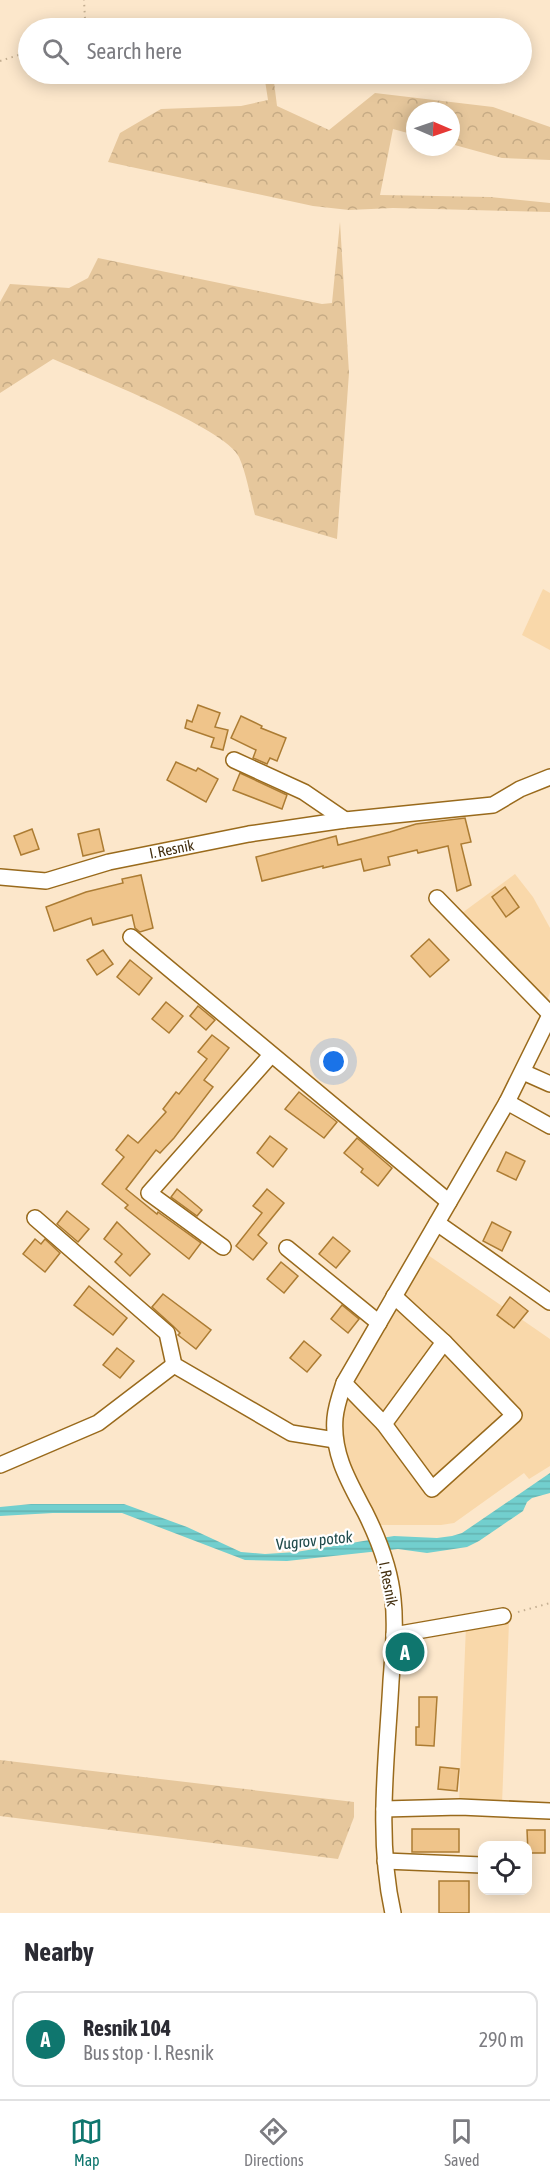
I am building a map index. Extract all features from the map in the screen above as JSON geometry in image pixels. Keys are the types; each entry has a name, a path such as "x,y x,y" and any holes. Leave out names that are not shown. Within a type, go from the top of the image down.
{"street":[{"path":"234,760 304,792 345,820"},
{"name":"I. Resnik","path":"0,877 46,881 120,859 249,834 345,820 493,806 520,789 550,777"},
{"path":"437,898 550,1014"},
{"path":"131,937 449,1202"},
{"name":"I. Resnik","path":"393,1913 385,1861 384,1809 394,1635 393,1600 387,1566 373,1530 343,1469 335,1440 336,1407 344,1383 507,1102 550,1014"},
{"path":"223,1247 149,1193 271,1055"},
{"path":"523,1072 550,1084"},
{"path":"507,1102 550,1126"},
{"path":"35,1218 167,1333 174,1365 291,1433 335,1440"},
{"path":"437,1223 550,1302"},
{"path":"287,1248 379,1323"},
{"path":"344,1383 384,1424 432,1489 514,1415 444,1342 394,1296"},
{"path":"384,1424 444,1342"},
{"path":"0,1465 99,1423 174,1365"},
{"path":"394,1635 503,1617"},
{"path":"384,1809 460,1807 550,1811"},
{"path":"385,1861 478,1865"}],"path":[{"path":"84,0 85,18"},
{"path":"0,61 18,55"},
{"path":"503,1617 550,1603"}],"shaded area":[{"path":"543,589 550,593 550,650 522,635"},
{"path":"515,874 533,897 550,928 550,992 548,998 544,998 462,913"},
{"path":"425,1253 550,1339 550,1466 529,1479 524,1473 454,1523 378,1525 342,1451 340,1421 348,1394 363,1360"},
{"path":"509,1622 502,1804 459,1803 466,1625"}],"green space":[{"path":"266,84 274,84 277,106 329,130 375,93 451,102 406,102 406,133 393,129 380,195 490,197 550,203 550,212 393,208 349,210 313,206 108,162 120,133 161,109 241,106 268,100"},
{"path":"460,103 493,107 550,127 550,160 502,158 460,146"},
{"path":"340,222 349,373 337,539 255,515 242,464 229,445 183,417 123,389 53,359 0,393 0,302 10,284 69,288 88,278 98,258 322,304 332,303"},
{"path":"0,1760 354,1802 354,1817 338,1859 0,1816"}],"water":[{"path":"550,1473 550,1493 532,1498 527,1502 523,1511 479,1541 467,1547 427,1553 398,1549 287,1561 245,1560 122,1513 0,1516 0,1507 31,1504 124,1504 187,1527 241,1552 265,1554 296,1552 394,1536 437,1538 462,1533"}],"building":[{"path":"198,705 220,713 215,727 228,730 223,750 211,747 214,738 185,728 187,720 192,722"},
{"path":"241,716 262,726 261,728 286,738 277,761 270,758 267,764 253,758 256,750 231,738"},
{"path":"176,762 196,771 198,768 218,779 206,802 167,780"},
{"path":"240,773 287,795 282,809 233,790"},
{"path":"465,818 471,842 461,844 471,885 457,891 448,846 388,857 390,865 364,871 361,859 262,881 256,857 336,836 338,845 416,824"},
{"path":"32,829 39,849 21,855 14,836"},
{"path":"99,829 104,851 83,856 78,834"},
{"path":"141,875 153,928 140,932 135,928 132,915 93,925 91,918 54,931 46,907 86,892 123,883 122,879"},
{"path":"505,887 519,907 506,917 492,897"},
{"path":"429,939 449,960 430,977 411,956"},
{"path":"103,950 113,964 97,975 87,960"},
{"path":"130,960 152,978 139,995 117,977"},
{"path":"166,1002 183,1016 169,1033 152,1019"},
{"path":"198,1006 215,1020 206,1030 190,1016"},
{"path":"212,1035 229,1048 204,1080 213,1087 174,1138 160,1153 156,1150 126,1189 157,1214 158,1212 201,1243 189,1259 125,1208 128,1205 102,1184 124,1157 116,1150 128,1135 138,1143 166,1112 163,1109 176,1092 179,1094 207,1059 198,1052"},
{"path":"299,1092 337,1122 324,1138 285,1109"},
{"path":"270,1136 287,1149 273,1167 257,1153"},
{"path":"357,1138 392,1168 378,1186 344,1153"},
{"path":"506,1152 525,1161 516,1180 497,1171"},
{"path":"177,1189 202,1210 197,1216 171,1197"},
{"path":"267,1189 284,1203 258,1235 267,1243 253,1260 236,1246 262,1213 253,1206"},
{"path":"67,1211 89,1229 78,1242 57,1224"},
{"path":"117,1222 150,1254 130,1276 115,1262 122,1254 104,1239"},
{"path":"492,1222 511,1232 502,1251 483,1241"},
{"path":"333,1237 350,1251 336,1268 319,1254"},
{"path":"35,1239 41,1244 45,1239 60,1253 45,1272 23,1254"},
{"path":"281,1262 298,1276 284,1293 267,1279"},
{"path":"89,1286 127,1318 113,1335 74,1305"},
{"path":"163,1294 211,1330 196,1349 178,1335 180,1333 152,1307"},
{"path":"510,1297 528,1311 514,1328 497,1315"},
{"path":"342,1305 359,1319 348,1333 331,1319"},
{"path":"304,1341 321,1355 307,1372 290,1358"},
{"path":"117,1348 134,1361 120,1378 103,1365"},
{"path":"419,1697 437,1697 434,1746 416,1745 416,1727 419,1727"},
{"path":"440,1767 459,1769 457,1791 438,1789"},
{"path":"412,1829 459,1829 459,1852 412,1852"},
{"path":"527,1830 545,1830 545,1853 532,1853 532,1841 527,1841"},
{"path":"439,1881 469,1881 469,1913 439,1913"}],"place":[{"name":"Resnik 104","path":"405,1652"}],"water label":[{"name":"Vugrov potok","path":"314,1540"}]}
